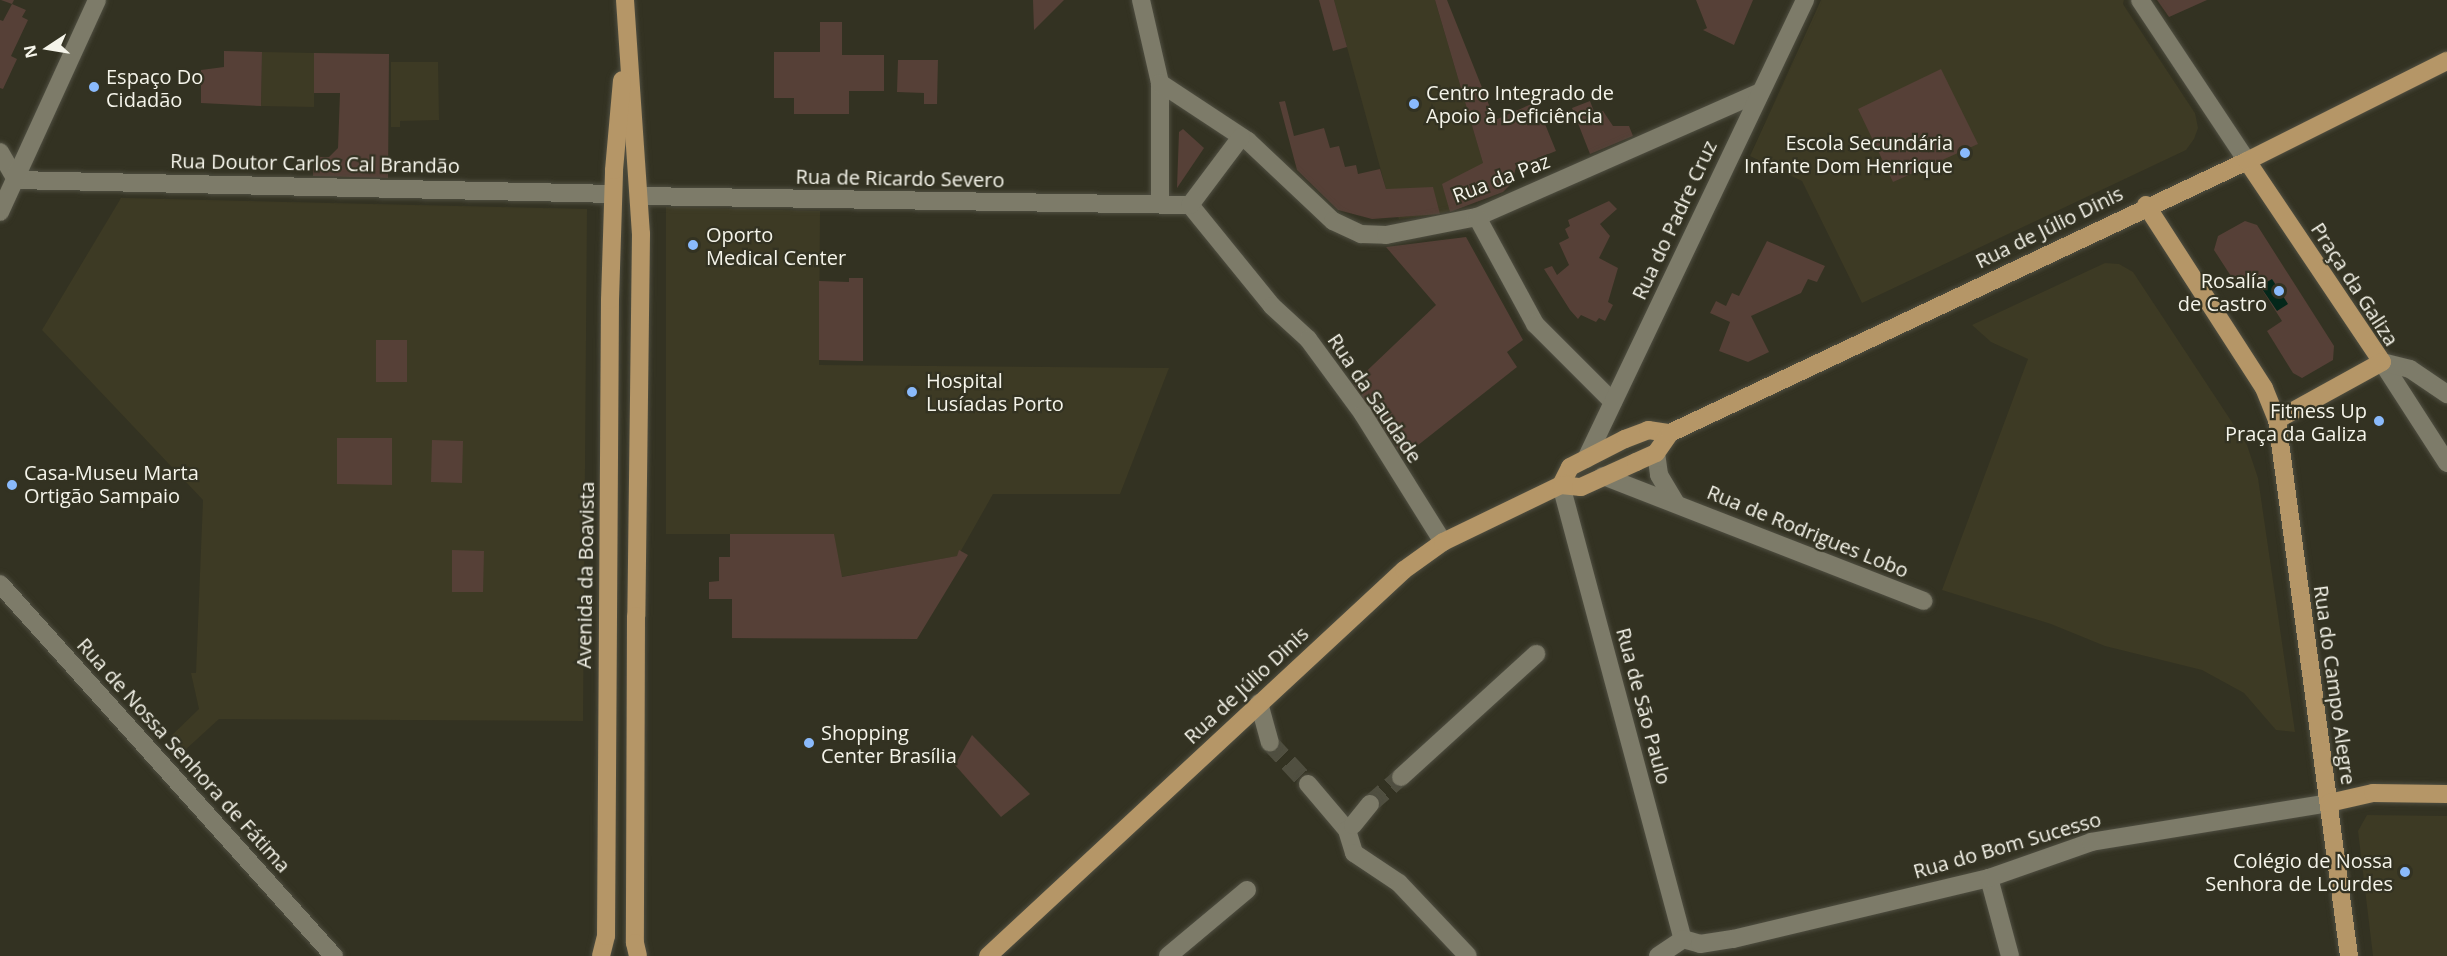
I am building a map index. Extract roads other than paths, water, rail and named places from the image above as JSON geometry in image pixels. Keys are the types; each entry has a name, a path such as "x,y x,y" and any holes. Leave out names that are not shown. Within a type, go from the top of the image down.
{"main road":[{"path":"625,0 626,37 640,196 635,943 638,956"},
{"name":"Avenida da Boavista","path":"601,956 606,936 613,194 626,37"},
{"name":"Rua de Júlio Dinis","path":"988,956 1404,570 1443,542 1561,485 1581,487 1656,453 1670,433 2146,205 2247,161 2447,61"},
{"name":"Praça da Galiza","path":"2247,161 2382,362 2277,420"},
{"path":"613,194 640,196"},
{"path":"2146,205 2258,378 2277,420"},
{"name":"Rua do Campo Alegre","path":"2277,420 2349,956"},
{"name":"Rua de Júlio Dinis","path":"1561,485 1570,467 1586,459 1648,430 1670,433"},
{"name":"Rua do Bom Sucesso","path":"2329,803 2373,793 2447,794"}],"street":[{"path":"0,212 96,0"},
{"path":"1141,0 1160,83 1160,204"},
{"name":"Rua do Padre Cruz","path":"1586,459 1805,0"},
{"path":"2140,0 2247,161"},
{"name":"Rua da Paz","path":"1160,83 1241,137 1333,221 1361,234 1386,235 1477,217 1760,92"},
{"path":"1190,205 1241,137"},
{"path":"0,152 16,180"},
{"name":"Rua Doutor Carlos Cal Brandão","path":"16,180 613,194"},
{"name":"Rua de Ricardo Severo","path":"640,196 1190,205"},
{"name":"Rua da Saudade","path":"1190,205 1272,306 1308,339 1357,405 1443,542"},
{"path":"1477,217 1535,324 1613,402"},
{"path":"2382,362 2410,369 2447,394"},
{"path":"2382,362 2447,463"},
{"name":"Rua de Rodrigues Lobo","path":"1656,453 1659,475 1675,502"},
{"name":"Rua de Rodrigues Lobo","path":"1603,476 1675,502 1924,601"},
{"name":"Rua de São Paulo","path":"1561,485 1683,939"},
{"name":"Rua de Nossa Senhora de Fátima","path":"0,584 334,956"},
{"path":"1401,777 1536,654"},
{"path":"1259,703 1270,743"},
{"path":"1308,784 1347,830 1354,853 1399,883 1468,956"},
{"name":"Rua do Bom Sucesso","path":"1683,939 1700,944 1732,939 1989,878 2091,842 2329,803"},
{"path":"1353,825 1370,804"},
{"path":"1989,878 2010,956"},
{"path":"1168,956 1247,890"},
{"path":"1658,956 1683,939"}],"tunnel":[{"path":"1270,743 1308,784"},
{"path":"1370,804 1401,777"}],"place":[{"name":"Espaço Do Cidadão","path":"94,87"},
{"name":"Centro Integrado de Apoio à Deficiência","path":"1414,104"},
{"name":"Escola Secundária Infante Dom Henrique","path":"1965,153"},
{"name":"Oporto Medical Center","path":"693,245"},
{"name":"Rosalía de Castro","path":"2279,291"},
{"name":"Hospital Lusíadas Porto","path":"912,392"},
{"name":"Fitness Up Praça da Galiza","path":"2379,421"},
{"name":"Casa-Museu Marta Ortigão Sampaio","path":"12,485"},
{"name":"Shopping Center Brasília","path":"809,743"},
{"name":"Colégio de Nossa Senhora de Lourdes","path":"2405,872"}]}
